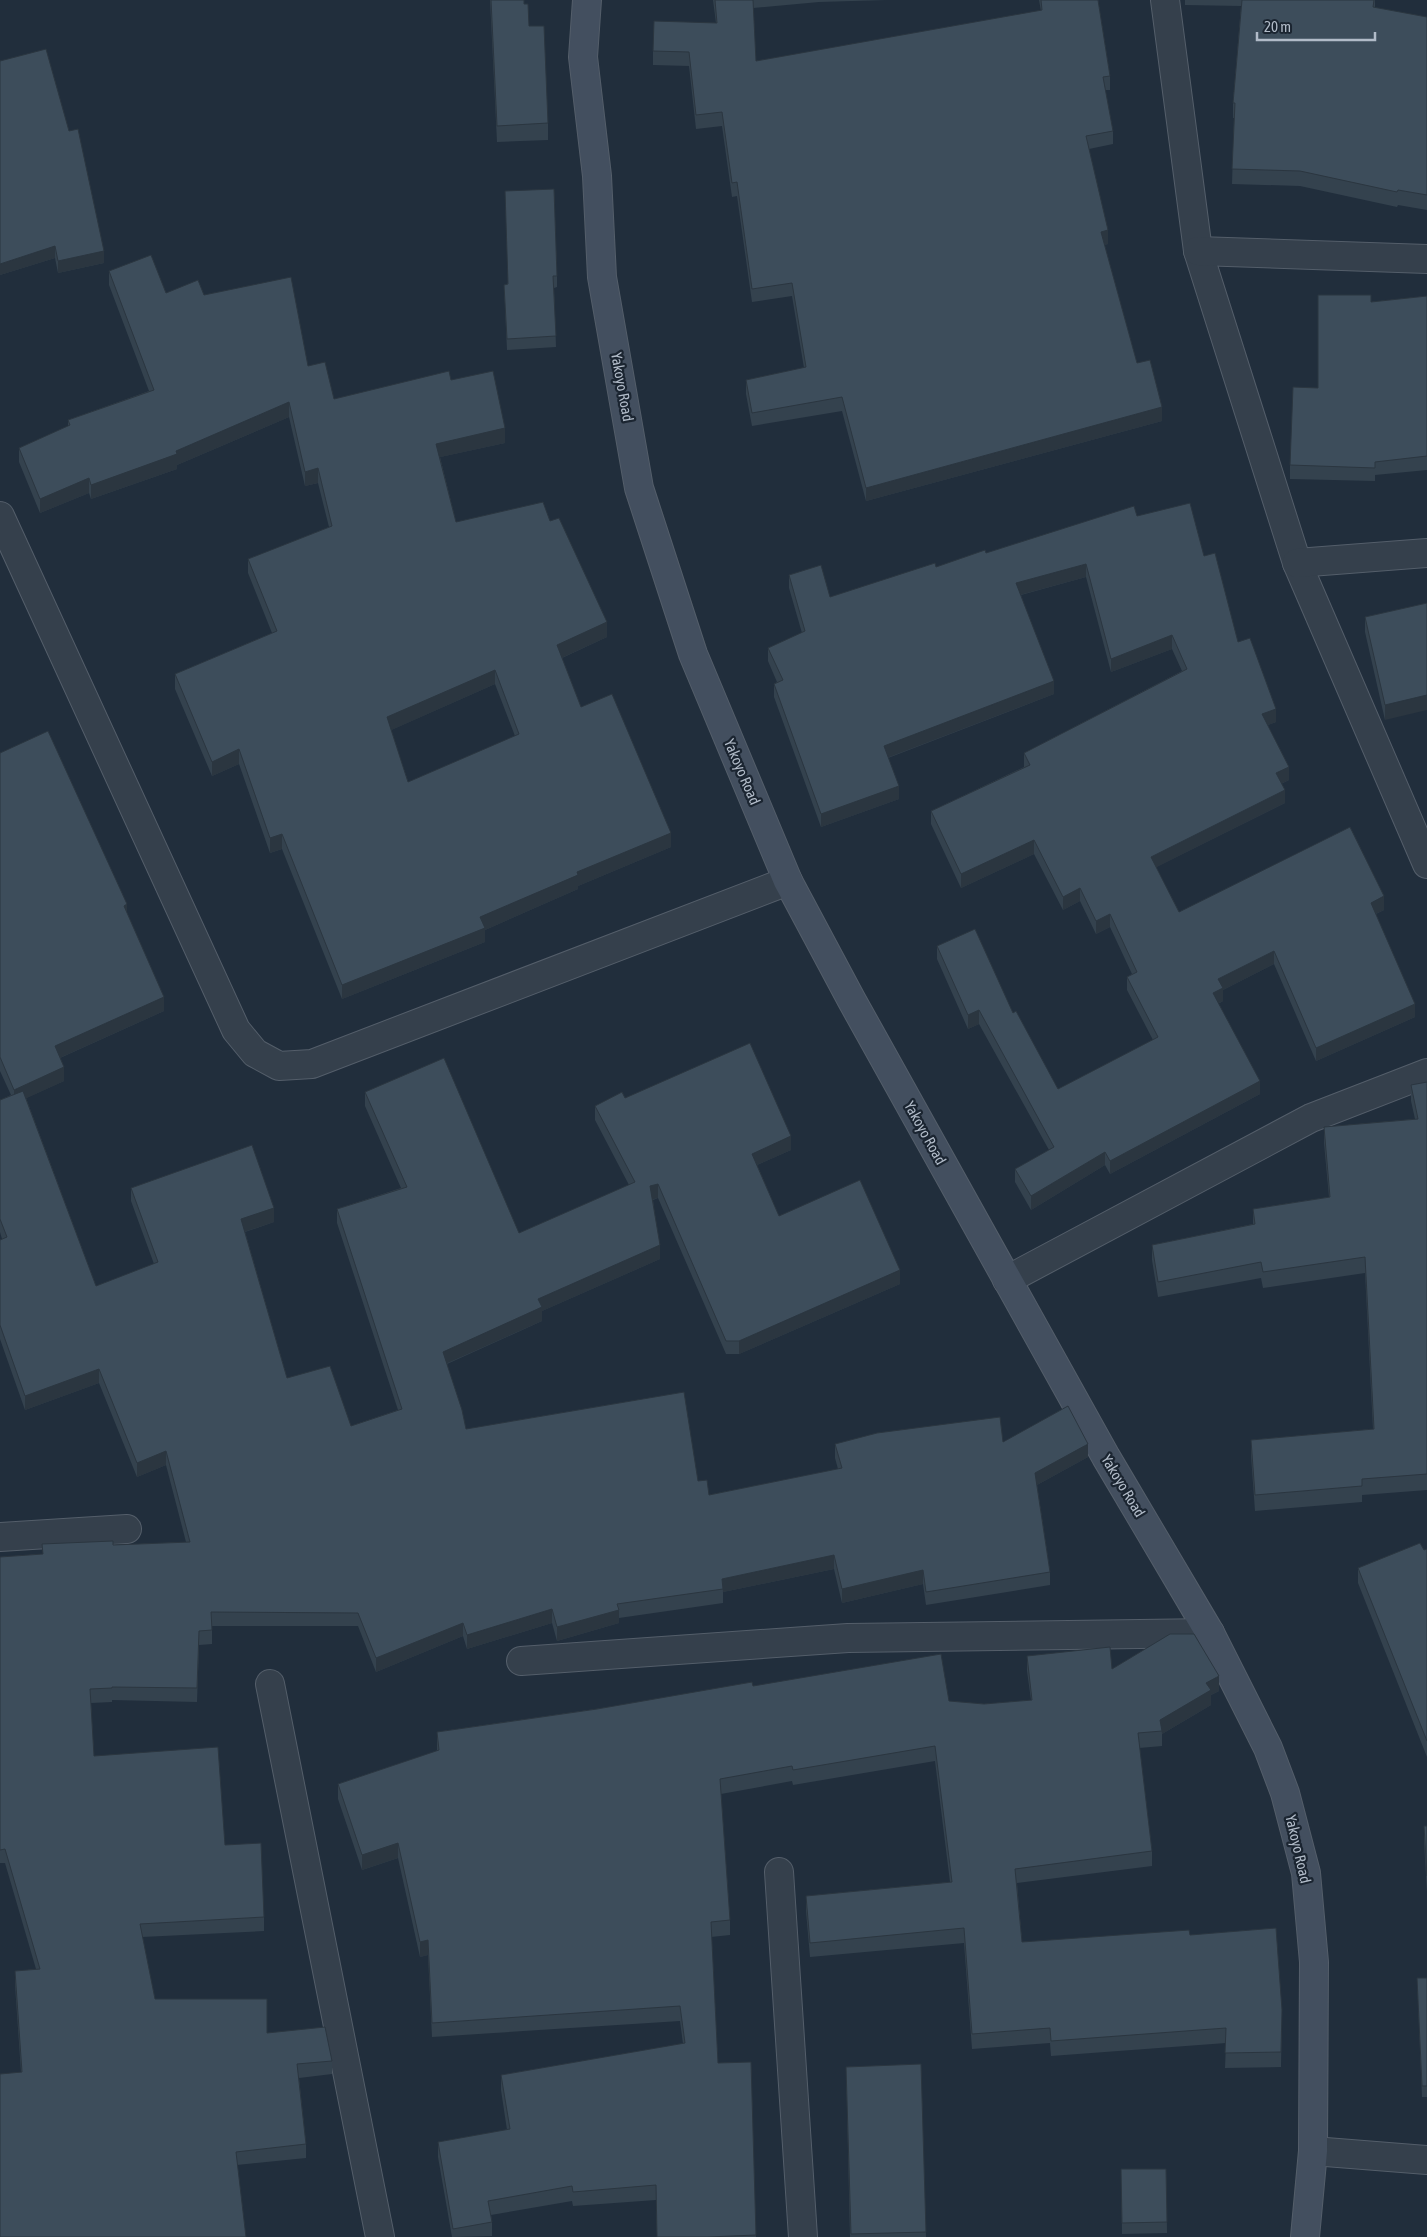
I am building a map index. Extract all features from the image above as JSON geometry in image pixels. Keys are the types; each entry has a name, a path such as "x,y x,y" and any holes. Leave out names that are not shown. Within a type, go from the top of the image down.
{"main road":[{"name":"Yakoyo Road","path":"587,0 583,57 597,176 602,277 639,488 693,654 788,881 851,999 1106,1457 1210,1633 1268,1748 1285,1793 1306,1873 1314,1962 1313,2151 1305,2237"}],"street":[{"path":"1165,0 1198,251 1297,563 1427,864"},
{"path":"1198,251 1427,259"},
{"path":"0,516 236,1030 255,1053 278,1066 312,1064 788,881"},
{"path":"1297,563 1427,553"},
{"path":"1008,1280 1311,1118 1427,1073"},
{"path":"0,1537 127,1529"},
{"path":"521,1662 848,1638 1210,1633"},
{"path":"270,1684 380,2237"},
{"path":"779,1872 802,2237"},
{"path":"1313,2151 1427,2160"}],"building":[{"path":"491,0 524,0 524,4 528,4 529,26 544,26 548,123 497,126"},
{"path":"715,0 753,0 756,61 1042,10 1041,0 1098,0 1110,76 1103,77 1113,131 1086,136 1108,230 1101,232 1137,363 1150,360 1162,407 866,488 842,397 752,413 746,380 806,367 792,283 752,289 737,182 732,183 722,112 696,115 689,52 653,51 654,21 717,23"},
{"path":"1242,0 1374,0 1373,7 1427,17 1427,195 1398,190 1397,192 1300,171 1232,169 1235,103 1233,103"},
{"path":"46,49 69,131 78,129 104,251 58,261 55,246 0,264 0,61"},
{"path":"554,189 557,276 553,276 556,336 507,339 504,285 508,284 505,191"},
{"path":"151,255 166,293 198,280 204,295 291,277 308,366 325,362 334,399 449,371 451,380 493,371 505,428 436,444 456,522 543,502 550,521 559,518 607,622 557,645 581,707 612,694 671,833 577,872 578,875 480,917 485,928 342,985 282,834 270,838 239,749 212,762 175,674 277,631 248,559 332,526 318,468 305,472 289,402 176,451 177,454 91,485 89,478 40,499 19,448 70,425 68,420 154,390 109,271","holes":["495,670 519,734 408,782 387,717"]},
{"path":"1318,295 1371,295 1371,302 1427,296 1427,456 1375,462 1375,468 1290,465 1293,387 1318,388"},
{"path":"1190,503 1204,556 1215,553 1238,642 1250,638 1276,709 1262,714 1289,767 1276,773 1285,790 1151,857 1179,912 1350,827 1384,896 1371,903 1415,1004 1316,1048 1274,951 1218,979 1223,988 1213,993 1260,1081 1110,1161 1105,1152 1031,1196 1015,1169 1054,1147 979,1010 968,1015 937,946 975,929 1013,1013 1016,1011 1058,1089 1158,1037 1127,977 1137,972 1110,914 1096,921 1080,888 1063,897 1034,840 961,874 931,811 1030,765 1024,753 1187,669 1172,635 1111,659 1086,564 1016,583 1054,681 884,746 899,786 821,814 774,684 783,680 768,648 805,631 789,575 821,565 830,597 935,563 936,567 985,550 986,553 1134,506 1137,516"},
{"path":"1427,603 1427,695 1385,705 1365,617"},
{"path":"48,731 127,904 124,906 164,997 55,1046 64,1067 14,1090 0,1057 0,753"},
{"path":"750,1043 791,1136 752,1154 779,1216 860,1180 900,1270 739,1341 726,1341 658,1184 650,1186 660,1245 538,1299 542,1307 443,1352 462,1410 466,1429 684,1392 698,1481 707,1480 709,1495 842,1468 835,1444 877,1433 1000,1417 1003,1442 1068,1406 1088,1444 1035,1473 1050,1572 926,1592 923,1570 842,1589 834,1555 722,1579 723,1589 617,1604 619,1610 557,1627 552,1609 467,1635 463,1623 376,1658 358,1613 211,1612 212,1630 199,1631 197,1688 112,1687 90,1689 94,1756 218,1747 225,1845 261,1843 264,1917 140,1924 155,1999 267,1999 267,2033 325,2027 332,2061 297,2064 306,2144 236,2152 246,2237 0,2237 0,2074 22,2072 15,1971 40,1969 5,1849 0,1850 0,1557 43,1554 42,1544 113,1541 113,1545 190,1542 166,1451 137,1463 99,1369 25,1396 0,1325 0,1240 7,1237 0,1219 0,1100 23,1091 96,1286 158,1262 131,1188 252,1145 274,1208 241,1219 287,1378 330,1366 351,1426 402,1409 337,1209 407,1187 365,1092 444,1058 519,1233 635,1182 595,1106 622,1092 625,1098"},
{"path":"1427,1082 1427,1474 1362,1479 1362,1486 1255,1495 1251,1440 1374,1429 1365,1257 1263,1272 1261,1262 1158,1282 1152,1245 1255,1224 1253,1209 1330,1197 1324,1127 1418,1119 1411,1085"},
{"path":"1420,1543 1424,1550 1427,1549 1427,1741 1358,1568"},
{"path":"1170,1634 1194,1634 1219,1676 1206,1683 1211,1690 1160,1720 1162,1731 1138,1733 1152,1851 1015,1869 1022,1942 1189,1930 1190,1935 1276,1928 1282,2010 1281,2052 1225,2053 1226,2028 1051,2041 1050,2028 972,2034 964,1928 810,1943 806,1896 952,1882 935,1746 793,1770 792,1766 720,1779 730,1920 711,1922 718,2063 751,2062 756,2235 657,2237 656,2185 573,2192 572,2186 488,2201 492,2222 453,2229 438,2142 510,2129 501,2075 685,2043 680,2006 432,2023 428,1940 420,1942 398,1843 362,1855 338,1784 439,1750 437,1732 597,1709 752,1682 753,1686 941,1654 949,1701 984,1704 1032,1700 1027,1656 1110,1647 1112,1669"},
{"path":"1424,1826 1427,1826 1427,1876"},
{"path":"1417,1978 1427,1978 1427,2086 1422,2086"},
{"path":"921,2064 926,2232 851,2234 846,2067"},
{"path":"1121,2169 1166,2169 1167,2222 1122,2223"}]}
